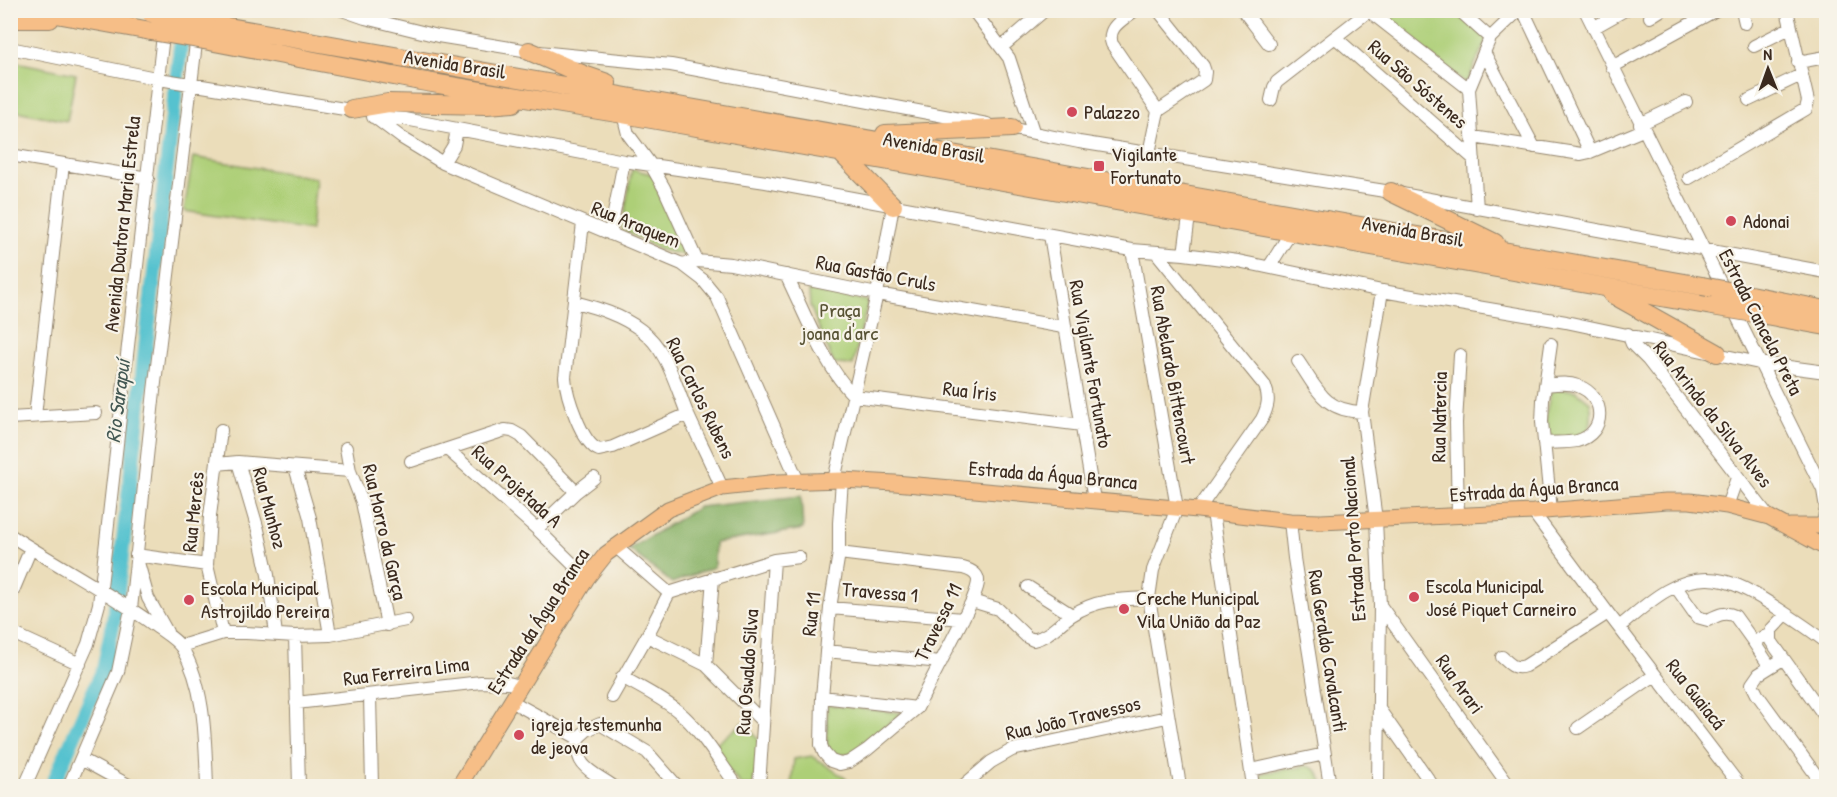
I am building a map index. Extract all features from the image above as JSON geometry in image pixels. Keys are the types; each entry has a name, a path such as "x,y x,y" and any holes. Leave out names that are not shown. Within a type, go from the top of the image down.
{"highway":[{"name":"Avenida Brasil","path":"34,10 78,18 152,16 672,104 1827,310"},
{"path":"10,19 78,18"},
{"name":"Avenida Brasil","path":"203,25 420,81 623,114 1189,216 1827,326"},
{"path":"529,51 584,75 672,104"},
{"path":"352,109 388,103 487,105 541,100"},
{"path":"835,133 927,133 1012,128"},
{"path":"842,154 893,206"},
{"path":"1390,192 1515,253"},
{"path":"1600,288 1717,353"}],"main road":[{"name":"Estrada da Água Branca","path":"465,784 520,686 587,578 606,554 668,509 722,488 838,480 1094,500 1290,521 1376,520 1533,512 1666,501 1727,506 1769,517 1825,546"},
{"name":"Estrada da Água Branca","path":"1784,525 1824,524"},
{"path":"1824,524 1818,536 1825,546"}],"street":[{"path":"973,10 1009,58 1033,131"},
{"path":"1002,47 1045,10"},
{"path":"1135,10 1113,28 1110,38 1158,111"},
{"path":"1149,153 1158,111 1204,80 1205,76 1203,66 1158,10"},
{"path":"1243,10 1269,44"},
{"path":"1477,209 1468,89 1490,38 1521,10 1590,152"},
{"name":"Estrada Cancela Preta","path":"1585,10 1641,127 1825,492 1824,524"},
{"path":"1593,28 1625,10"},
{"path":"1612,67 1716,10"},
{"path":"1742,10 1745,24"},
{"path":"1689,178 1806,109 1808,101 1787,10"},
{"name":"Avenida Brasil","path":"346,11 438,36 529,51 671,65 1033,131 1079,142 1390,192 1827,272"},
{"path":"1271,100 1277,82 1369,11 1468,89"},
{"path":"1467,13 1490,38"},
{"name":"Avenida Doutora Maria Estrela","path":"25,786 80,664 103,592 148,178 156,81 152,16"},
{"path":"69,786 118,672 136,555 154,391 191,101 187,83 203,25"},
{"path":"1754,46 1790,28"},
{"name":"Rua São Sóstenes","path":"1336,38 1474,159"},
{"path":"10,48 156,81 187,83 352,109"},
{"path":"1484,52 1534,147"},
{"path":"1798,62 1827,57"},
{"path":"1749,100 1801,75"},
{"path":"191,101 200,93 212,88"},
{"path":"1012,128 1022,101"},
{"path":"1473,137 1572,154 1590,152 1686,102"},
{"name":"Rua Araquem","path":"352,109 373,117 443,163 682,264 703,280 717,297 798,481"},
{"path":"623,114 628,134 651,165 664,188 697,261"},
{"path":"373,117 405,119 624,161 766,182 1132,250 1184,254 1269,267 1382,291 1628,334 1759,363 1827,372"},
{"path":"443,163 454,145 457,129"},
{"path":"10,155 148,178"},
{"path":"610,234 624,161"},
{"path":"35,416 63,164"},
{"name":"Rua 11","path":"824,753 820,736 822,697 830,608 839,553 838,480 854,396 878,294 893,206"},
{"path":"1184,254 1189,216"},
{"path":"583,223 565,388 589,443 599,450 613,447 688,414"},
{"path":"1269,267 1291,232"},
{"name":"Rua Vigilante Fortunato","path":"1050,235 1094,500"},
{"name":"Rua Abelardo Bittencourt","path":"1132,250 1177,508"},
{"path":"1156,252 1265,386 1268,394 1267,409 1205,511 1253,786"},
{"name":"Rua Gastão Cruls","path":"682,264 697,261 731,264 878,294 1064,327"},
{"path":"786,275 833,369 842,384 854,396"},
{"name":"Estrada Porto Nacional","path":"1378,786 1380,605 1376,520 1362,412 1382,291"},
{"name":"Rua Carlos Rubens","path":"574,302 608,311 628,321 654,342 662,353 722,488"},
{"name":"Rua Arindo da Silva Alves","path":"1628,334 1632,344 1648,360 1769,517"},
{"path":"1648,360 1663,342"},
{"path":"1551,344 1542,422 1551,510"},
{"name":"Rua Natercia","path":"1458,515 1456,423 1460,355"},
{"path":"1298,361 1332,406 1341,410 1362,412"},
{"path":"1773,389 1789,367"},
{"path":"1544,443 1578,441 1587,436 1595,428 1599,410 1596,400 1589,391 1566,383 1545,385"},
{"name":"Rua Íris","path":"854,396 1082,425"},
{"path":"10,418 96,413"},
{"name":"Rua Mercês","path":"221,430 210,516 207,565 223,633"},
{"path":"411,461 495,432 512,431 521,436 576,492"},
{"name":"Rua Morro da Garça","path":"346,448 350,471 362,502 387,625"},
{"name":"Rua Projetada A","path":"447,449 537,529 587,578"},
{"path":"217,464 238,462 350,471"},
{"name":"Rua Munhoz","path":"238,462 268,574 276,634"},
{"path":"295,467 310,518 330,635"},
{"path":"537,529 594,478"},
{"path":"1727,506 1737,478"},
{"path":"1177,508 1165,543 1156,559 1149,598 1180,786"},
{"name":"Rua Guaiacá","path":"1533,512 1740,786"},
{"name":"Rua Geraldo Cavalcanti","path":"1290,521 1330,786"},
{"path":"10,535 128,607 181,646 194,674 200,701 207,786"},
{"path":"615,546 669,593"},
{"path":"10,598 31,548"},
{"name":"Travessa 11","path":"824,753 831,761 840,764 849,762 917,708 972,601 978,579 972,570 839,553"},
{"path":"136,555 207,565"},
{"path":"136,555 148,598 169,636"},
{"path":"612,697 648,636 669,593 774,560 799,557"},
{"name":"Rua Oswaldo Silva","path":"759,786 774,560"},
{"path":"706,665 713,578"},
{"path":"1619,627 1666,591 1699,579 1731,582 1748,588 1827,642"},
{"path":"1676,586 1697,617 1708,620 1722,613 1735,616 1770,667"},
{"path":"1028,587 1072,615"},
{"path":"972,601 998,609 1033,640 1045,636 1072,615 1103,601 1149,598"},
{"name":"Rua Arari","path":"1380,605 1509,786"},
{"name":"Travessa 1","path":"830,608 963,619"},
{"path":"1502,657 1513,667 1525,666 1608,613"},
{"path":"1753,640 1769,634 1786,614"},
{"path":"181,646 223,633 330,635 406,620"},
{"path":"10,632 80,664"},
{"path":"1769,634 1773,645 1827,718"},
{"path":"295,636 299,786"},
{"path":"648,636 706,665 762,721"},
{"path":"826,651 941,662"},
{"path":"1783,659 1760,674 1752,684 1824,786"},
{"path":"1578,728 1655,675"},
{"path":"622,677 681,713 737,786"},
{"name":"Rua Ferreira Lima","path":"296,703 482,682 520,686"},
{"path":"370,696 372,786"},
{"path":"822,697 917,708"},
{"path":"511,701 578,738"},
{"path":"1379,709 1432,786"},
{"name":"Rua João Travessos","path":"963,786 990,762 1012,750 1167,717"},
{"path":"613,786 581,764 576,752 578,738 587,730 600,724 647,752 677,786"},
{"path":"1251,770 1325,754"},
{"path":"81,759 130,786"}],"green space":[{"path":"1375,11 1456,11 1487,38 1466,84"},
{"path":"11,61 76,74 67,121 11,110"},
{"path":"193,157 316,178 311,230 184,211"},
{"path":"632,169 655,175 685,255 660,250 622,229"},
{"name":"Praça joana d'arc","path":"809,291 868,301 853,365 834,364 810,306"},
{"path":"1552,388 1576,391 1590,402 1591,424 1583,435 1546,439 1546,413"},
{"path":"801,496 803,529 715,543 714,567 672,583 629,549 699,507"},
{"path":"827,705 902,713 856,751 841,756 827,749"},
{"path":"744,722 761,743 753,786 742,786 711,748"},
{"path":"812,756 845,778 851,786 791,786 794,759"},
{"path":"1307,766 1318,773 1323,786 1256,786 1263,773"}],"waterway":[{"name":"Rio Sarapuí","path":"52,786 104,668 115,613 183,25"}],"place":[{"name":"Palazzo","path":"1072,112"},
{"name":"Vigilante Fortunato","path":"1099,166"},
{"name":"Adonai","path":"1731,221"},
{"name":"Escola Municipal José Piquet Carneiro","path":"1414,597"},
{"name":"Escola Municipal Astrojildo Pereira","path":"189,600"},
{"name":"Creche Municipal Vila União da Paz","path":"1124,609"},
{"name":"igreja testemunha de jeova","path":"519,735"}]}
